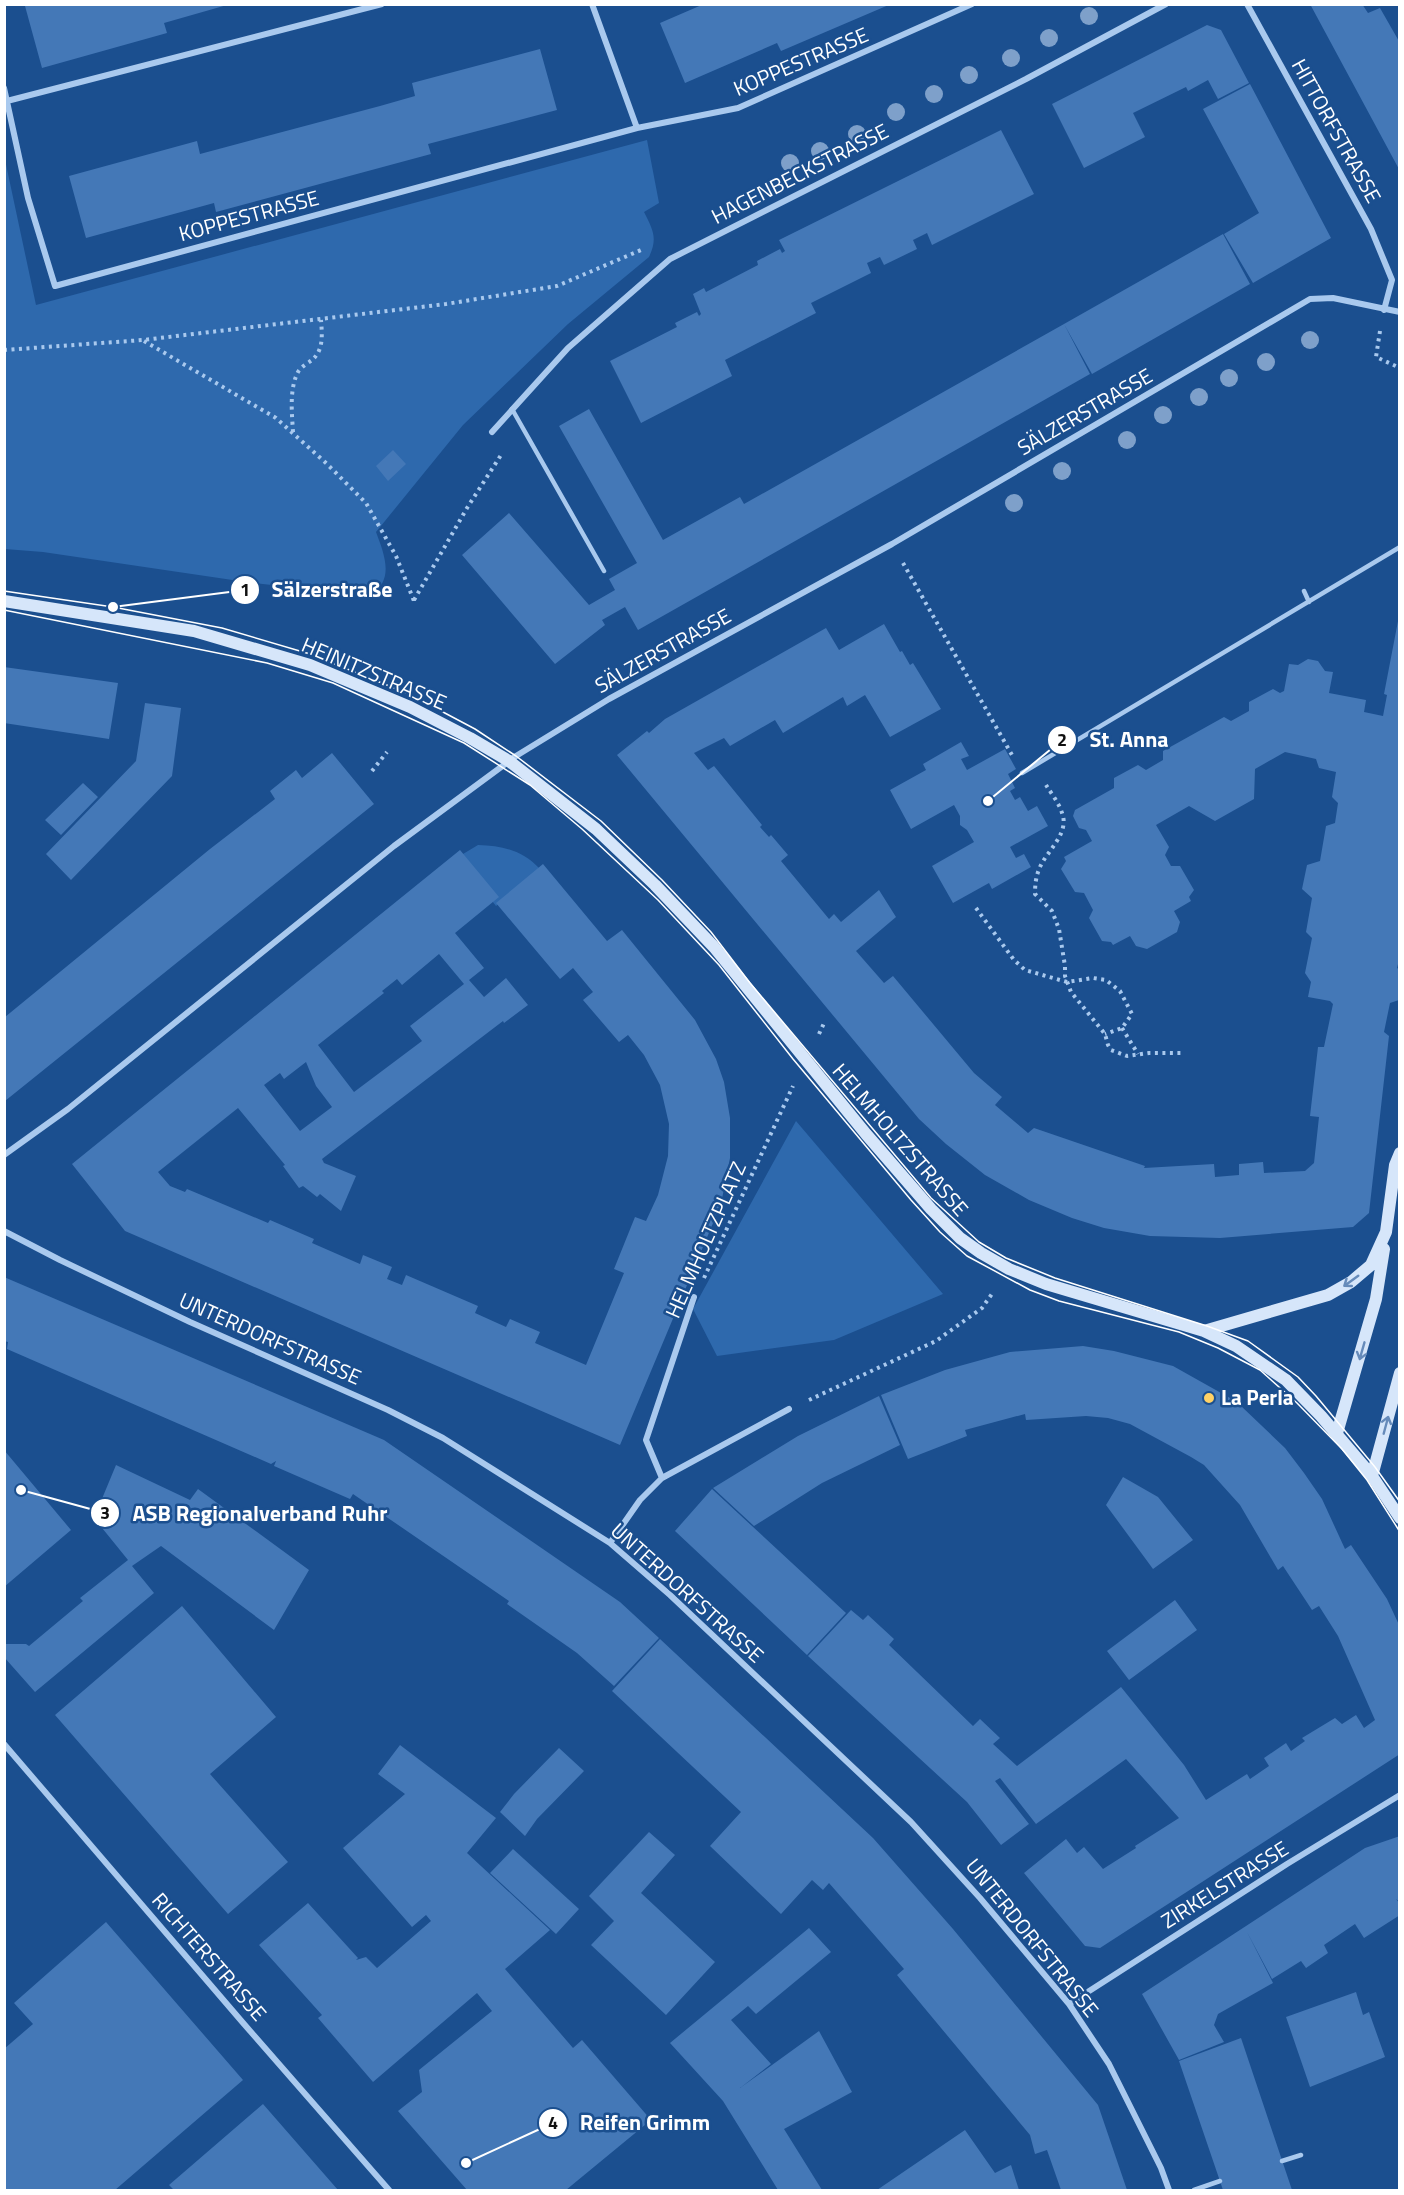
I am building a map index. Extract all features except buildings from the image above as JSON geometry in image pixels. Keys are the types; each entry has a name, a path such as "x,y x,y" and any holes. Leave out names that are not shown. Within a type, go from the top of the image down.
{"main road":[{"name":"HEINITZSTRASSE","path":"4,601 194,631 310,665 410,707 509,761"},
{"name":"HELMHOLTZSTRASSE","path":"509,761 596,829 655,885 714,947 805,1061 931,1209 960,1238 1009,1269 1047,1284 1204,1331 1236,1346 1272,1369 1291,1385 1372,1476 1400,1518"},
{"path":"1336,1433 1376,1299 1395,1165 1400,1152"},
{"path":"1204,1331 1329,1295 1351,1282 1371,1265 1386,1232"},
{"path":"1372,1476 1400,1373"}],"street":[{"path":"7,101 382,4"},
{"path":"592,4 637,128"},
{"name":"KOPPESTRASSE","path":"4,88 28,198 55,286 637,128 738,108 972,4"},
{"name":"HAGENBECKSTRASSE","path":"492,432 568,348 670,258 1026,79 1166,4"},
{"name":"HITTORFSTRASSE","path":"1247,4 1371,229 1384,258 1392,280 1384,310"},
{"name":"SÄLZERSTRASSE","path":"4,1155 68,1109 394,846 509,761 609,699 892,544 1310,299 1333,298 1400,312"},
{"name":"UNTERDORFSTRASSE","path":"4,1231 60,1260 388,1410 443,1438 610,1542 670,1595 911,1822 980,1898 1069,2004 1109,2064 1161,2168 1169,2190"},
{"name":"HELMHOLTZPLATZ","path":"663,1478 646,1440 694,1297"},
{"path":"610,1542 640,1500 663,1478 789,1409"},
{"name":"RICHTERSTRASSE","path":"4,1744 243,2024 389,2190"},
{"name":"ZIRKELSTRASSE","path":"1069,2004 1287,1864 1400,1795"}],"lane":[{"path":"512,409 604,571"},
{"path":"1022,773 1400,547"},
{"path":"1304,591 1310,602"},
{"path":"1282,2161 1301,2155"},
{"path":"1194,2190 1220,2181"}],"path":[{"path":"5,350 143,340 321,320 446,304 557,286 655,244 670,258"},
{"path":"1384,310 1376,357 1400,368"},
{"path":"293,433 291,411 294,385 298,370 316,357 322,345 321,320"},
{"path":"143,340 276,418 366,503 396,556 414,601 467,508 505,448 492,432"},
{"path":"892,544 1022,773"},
{"path":"372,771 387,752"},
{"path":"1035,766 1064,815 1061,831 1053,850 1041,863 1035,878 1035,894 1052,911 1059,929 1067,982 1071,992 1106,1034 1108,1045 1116,1053 1127,1056 1183,1053"},
{"path":"976,908 1014,960 1025,970 1067,982 1093,978 1106,980 1120,991 1132,1014 1122,1028 1106,1034"},
{"name":"HELMHOLTZPLATZ","path":"694,1297 825,1021"},
{"path":"1122,1028 1138,1054"},
{"path":"789,1409 936,1341 982,1308 1009,1269"}],"shaded area":[{"path":"647,140 659,203 644,212 654,239 649,257 568,324 463,425 376,532 386,567 382,583 369,596 246,582 43,552 5,549 4,155 36,305"},
{"path":"478,845 512,850 526,857 540,869 496,906 458,857"},
{"path":"796,1121 943,1294 834,1340 717,1356 693,1309"}],"tram line":[{"path":"4,591 113,607 222,628 310,654 409,694 475,729 516,756 601,821 662,880 711,932 750,983 931,1198 979,1242 1006,1258 1055,1278 1248,1341 1298,1377 1316,1396 1375,1467 1400,1502"},
{"path":"4,610 267,663 333,683 464,743 530,785 582,829 658,900 719,965 793,1059 911,1200 940,1232 967,1256 1030,1290 1059,1301 1179,1332 1218,1348 1260,1370 1297,1403 1342,1449 1367,1480 1400,1532"}],"place":[{"name":"Sälzerstraße","path":"113,607"},
{"name":"St. Anna","path":"988,801"},
{"name":"La Perla","path":"1209,1398"},
{"name":"ASB Regionalverband Ruhr","path":"21,1490"},
{"name":"Reifen Grimm","path":"466,2163"}]}
